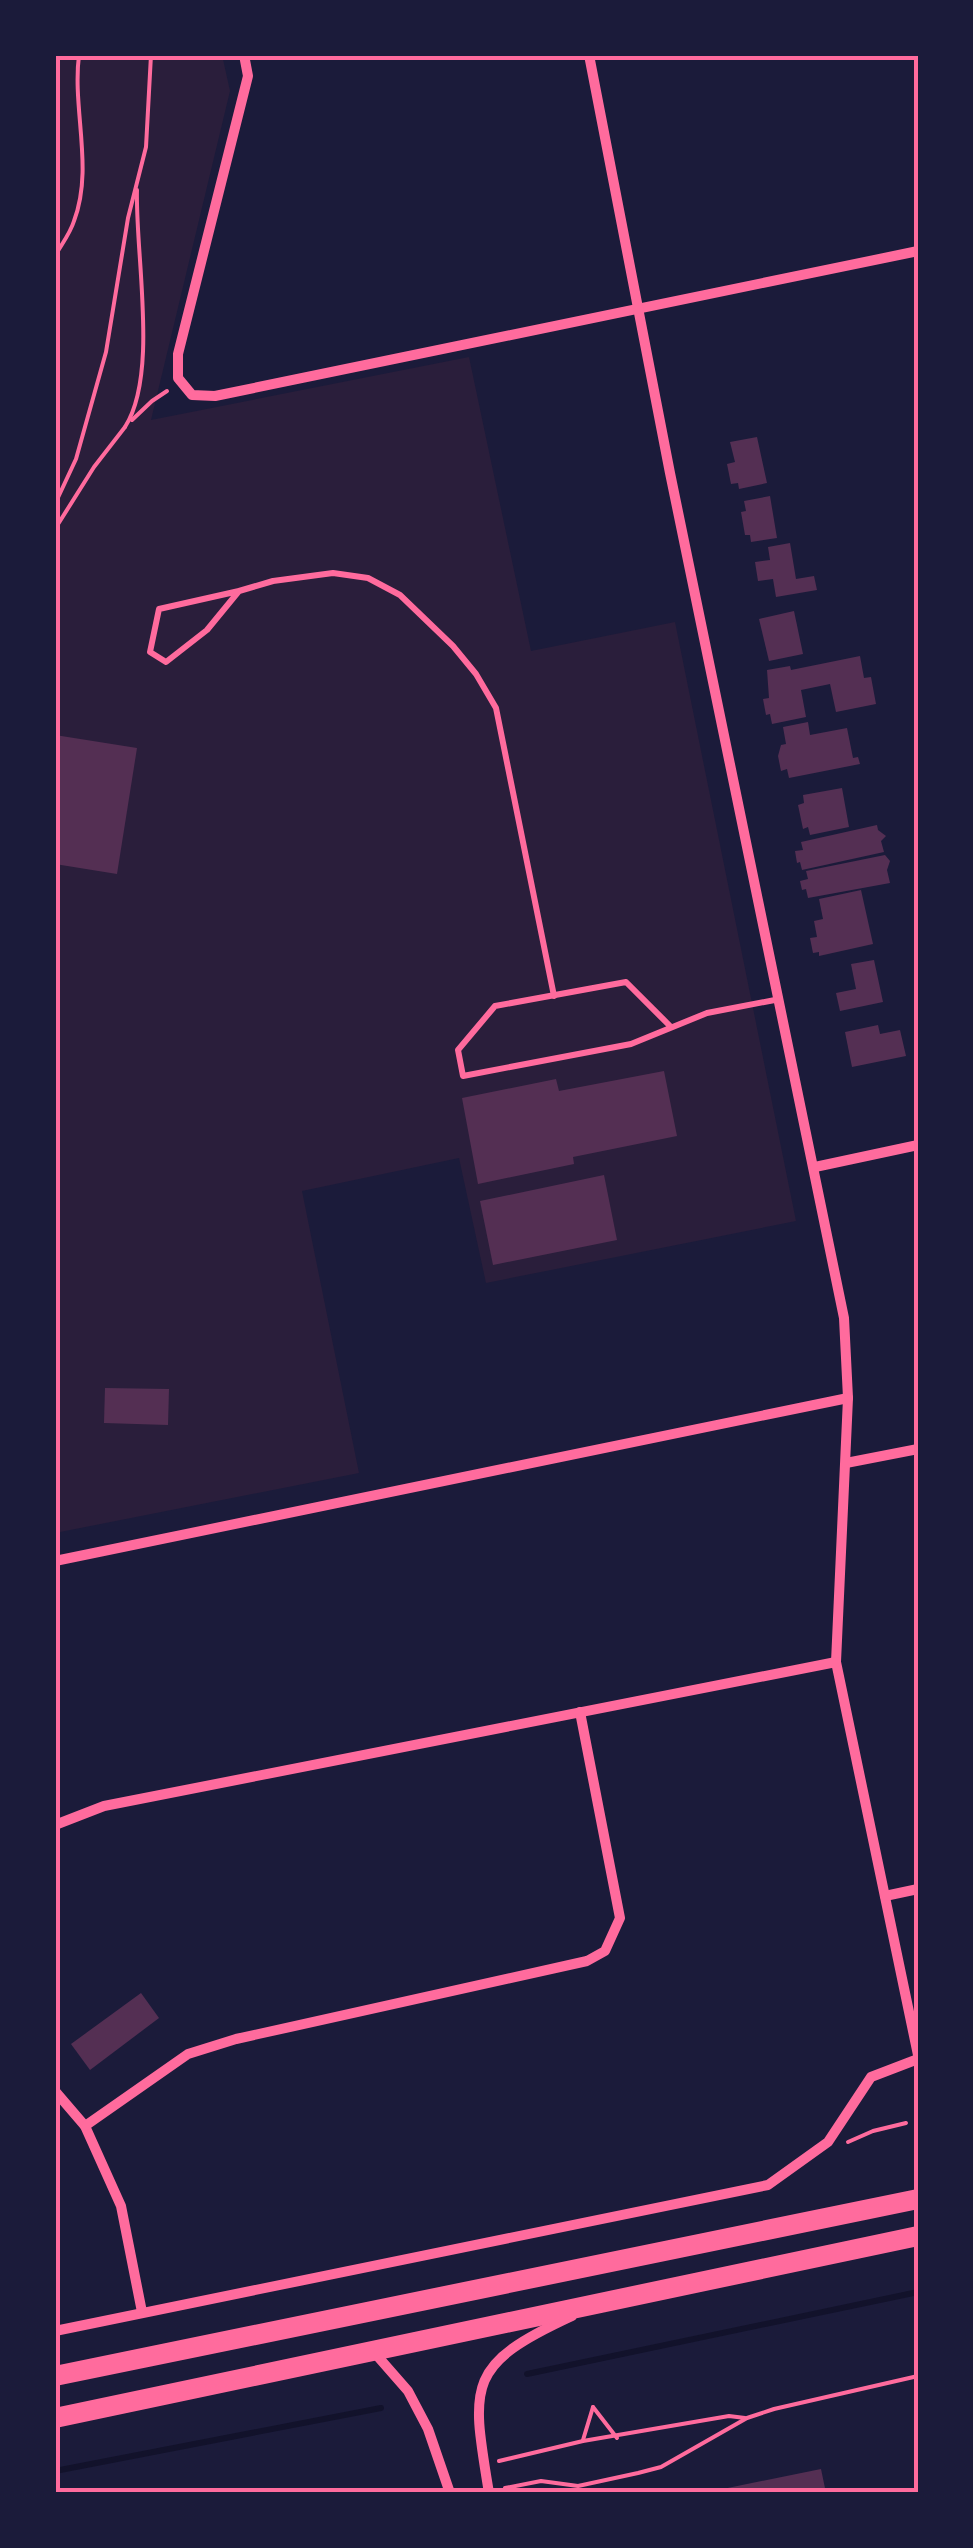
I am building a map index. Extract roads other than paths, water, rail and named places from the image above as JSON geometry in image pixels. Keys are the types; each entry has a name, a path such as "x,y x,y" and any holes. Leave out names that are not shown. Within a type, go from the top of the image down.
{"main road":[{"path":"55,2376 918,2199"},
{"path":"55,2418 909,2237 918,2221"}],"street":[{"path":"244,55 248,76 178,354 180,384 192,394 215,396 918,251"},
{"path":"55,2331 768,2185 828,2142 871,2077 918,2057 836,1662 848,1398 844,1318 589,55"},
{"path":"815,1167 918,1145"},
{"path":"55,1562 848,1398"},
{"path":"846,1464 918,1448"},
{"path":"55,1825 104,1806 836,1662"},
{"path":"85,2126 188,2054 236,2039 587,1962 604,1951 620,1918 580,1712"},
{"path":"885,1896 918,1890"},
{"path":"55,2091 85,2126 121,2206 142,2312"},
{"path":"489,2493 478,2400 481,2383 496,2361 513,2346 600,2303"},
{"path":"373,2351 408,2391 428,2428 450,2493"}],"lane":[{"path":"239,591 207,630 166,662 150,652 158,609 239,591 318,574 334,573 368,578 400,595 428,619 476,674 496,708 554,996"},
{"path":"670,1027 626,982 495,1006 458,1050 464,1076 630,1044 707,1012 780,999"}],"waterway":[{"path":"527,2374 918,2292"},
{"path":"55,2471 381,2408"}]}
